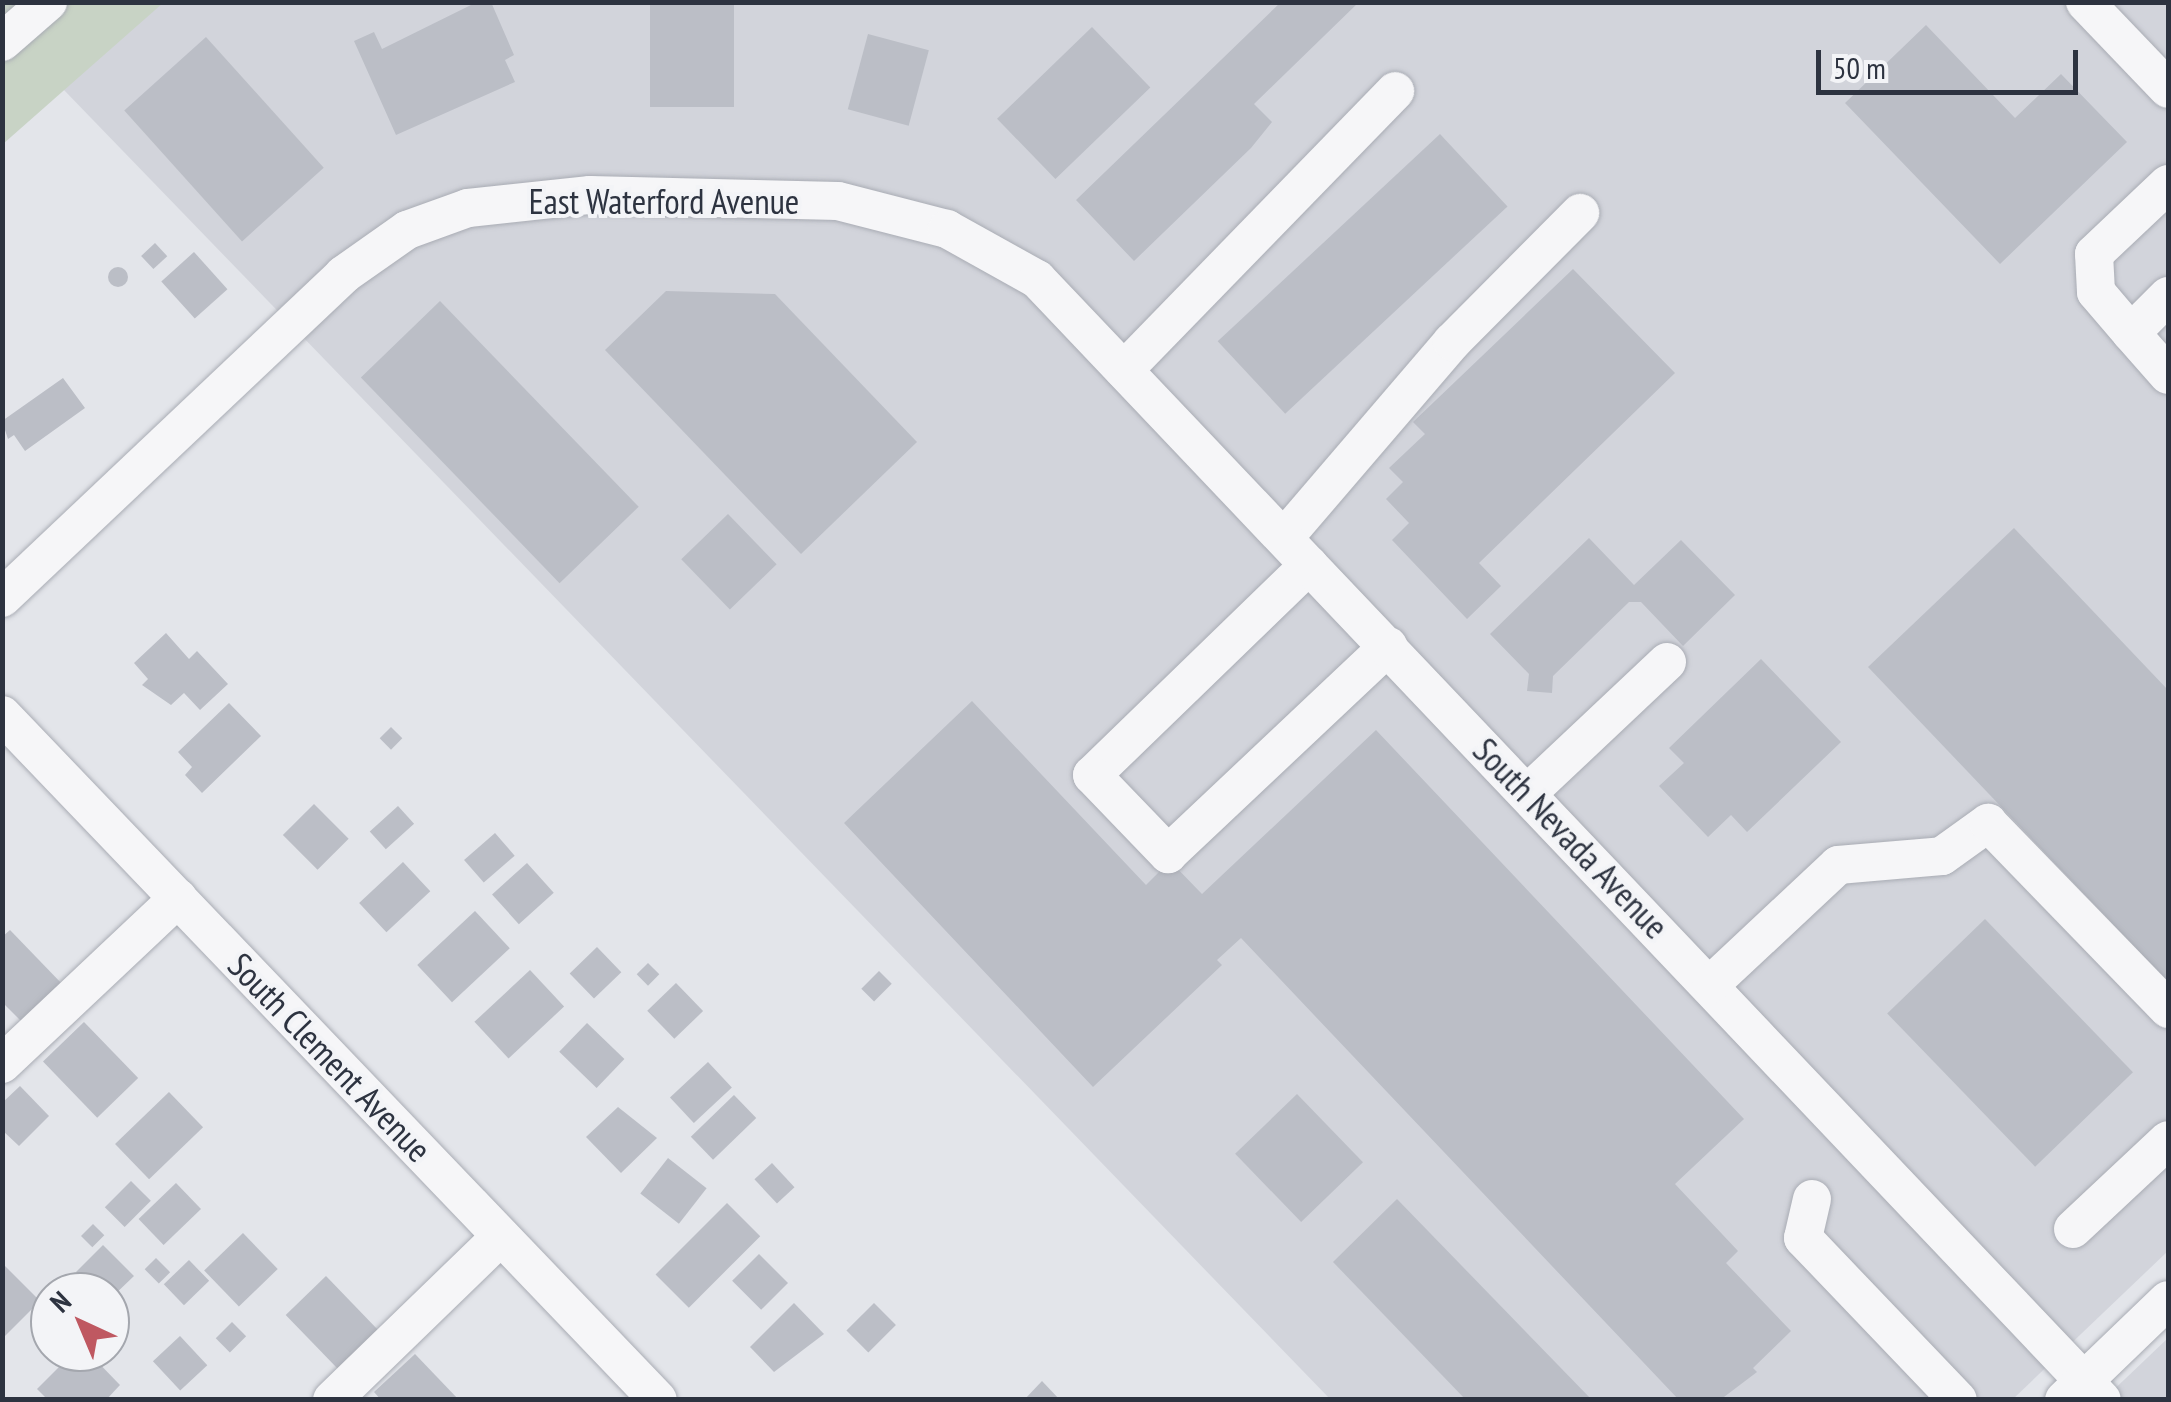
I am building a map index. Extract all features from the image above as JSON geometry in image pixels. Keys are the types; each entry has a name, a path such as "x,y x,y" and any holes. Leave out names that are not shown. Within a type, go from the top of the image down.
{"street":[{"path":"2,42 48,2"},
{"path":"2084,2 2168,89"},
{"path":"1124,370 1396,91"},
{"path":"2168,184 2094,254 2096,292 2168,375"},
{"name":"East Waterford Avenue","path":"2,598 343,275 407,230 468,208 590,195 838,201 947,229 1037,279"},
{"path":"1389,646 1168,854 1092,775 1297,551 1452,342 1580,213"},
{"name":"South Nevada Avenue","path":"1037,279 1711,984 2083,1393"},
{"path":"2131,333 2168,296"},
{"path":"1528,792 1667,662"},
{"name":"South Clement Avenue","path":"2,715 658,1400"},
{"path":"1711,984 1838,865 1942,856 1988,823 2168,1009"},
{"path":"2,1064 178,898"},
{"path":"2073,1229 2168,1140"},
{"path":"1812,1198 1803,1238 1958,1400"},
{"path":"332,1400 501,1236"},
{"path":"2083,1393 2168,1300"}],"shaded area":[{"path":"163,2 2168,3 2168,1251 2013,1399 1330,1399 63,89"},
{"path":"2168,1338 2168,1399 2104,1399"}],"green space":[{"path":"3,3 163,3 3,144"}],"building":[{"path":"477,2 491,2 514,55 505,60 515,82 396,135 354,41 374,32 382,49"},
{"path":"650,2 734,2 734,107 650,107"},
{"path":"1281,2 1359,2 1254,104 1272,122 1251,148 1134,261 1076,200"},
{"path":"1926,25 2015,118 2061,74 2127,142 2000,264 1845,103"},
{"path":"1092,27 1150,87 1055,179 997,119"},
{"path":"868,34 929,50 909,126 848,109"},
{"path":"206,37 324,168 242,241 124,111"},
{"path":"1440,134 1508,206 1285,414 1218,341"},
{"path":"155,243 167,256 153,269 141,256"},
{"path":"194,252 227,289 195,319 161,281"},
{"path":"118,267 128,277 118,287 108,277"},
{"path":"1573,269 1675,373 1479,563 1501,586 1467,619 1392,540 1409,523 1386,499 1403,482 1389,468 1425,434 1413,422"},
{"path":"666,291 775,294 917,442 801,554 605,350"},
{"path":"440,301 639,507 560,583 361,377"},
{"path":"63,378 85,408 25,451 14,435 8,439 2,421"},
{"path":"728,514 777,564 730,610 681,559"},
{"path":"2014,528 2168,690 2168,982 1868,667"},
{"path":"1589,538 1634,585 1681,540 1735,595 1683,646 1641,602 1629,602 1553,676 1552,693 1527,691 1529,674 1490,634"},
{"path":"166,633 189,659 197,651 228,684 200,710 184,693 171,705 142,685 148,679 134,663"},
{"path":"1761,659 1841,742 1747,832 1731,815 1708,837 1659,786 1684,763 1669,748"},
{"path":"972,701 1146,885 1170,861 1202,894 1376,730 1744,1119 1675,1184 1738,1251 1726,1263 1791,1331 1753,1368 1757,1372 1720,1400 1679,1400 1241,938 1217,960 1222,965 1093,1087 844,823"},
{"path":"229,703 261,736 202,793 185,775 192,767 178,752"},
{"path":"391,727 402,738 391,750 380,738"},
{"path":"314,804 349,839 318,870 283,835"},
{"path":"398,806 414,824 386,849 370,831"},
{"path":"495,833 515,856 484,883 464,860"},
{"path":"403,862 430,891 386,932 359,903"},
{"path":"527,863 554,893 519,924 492,894"},
{"path":"475,911 510,948 452,1002 417,965"},
{"path":"1985,919 2133,1072 2035,1167 1887,1013"},
{"path":"10,930 65,987 25,1025 2,1002 2,937"},
{"path":"597,947 621,972 594,999 570,973"},
{"path":"648,963 659,974 648,986 637,974"},
{"path":"530,970 564,1007 509,1058 474,1022"},
{"path":"879,971 892,984 874,1001 861,989"},
{"path":"676,983 703,1011 674,1039 647,1011"},
{"path":"84,1022 138,1078 97,1118 43,1062"},
{"path":"587,1023 624,1059 597,1088 559,1052"},
{"path":"708,1062 732,1088 694,1123 670,1097"},
{"path":"20,1086 49,1116 19,1146 2,1130 2,1103"},
{"path":"169,1092 203,1127 149,1179 115,1144"},
{"path":"1297,1094 1363,1162 1301,1222 1235,1154"},
{"path":"734,1095 756,1118 713,1160 691,1137"},
{"path":"618,1107 657,1138 621,1173 586,1137"},
{"path":"668,1158 707,1188 679,1224 640,1193"},
{"path":"772,1163 795,1187 777,1204 754,1179"},
{"path":"131,1181 151,1201 125,1227 105,1207"},
{"path":"176,1183 201,1209 164,1245 139,1219"},
{"path":"1397,1199 1592,1400 1466,1400 1333,1262"},
{"path":"727,1203 760,1236 689,1308 656,1274"},
{"path":"93,1224 104,1235 92,1247 81,1236"},
{"path":"243,1233 278,1269 239,1306 204,1271"},
{"path":"103,1245 130,1272 76,1272"},
{"path":"759,1254 788,1283 761,1310 732,1281"},
{"path":"156,1258 170,1272 159,1283 145,1269"},
{"path":"189,1260 209,1281 184,1305 164,1284"},
{"path":"2,1263 30,1291 30,1311 2,1339"},
{"path":"326,1276 379,1331 339,1370 286,1315"},
{"path":"794,1303 824,1334 774,1372 750,1347"},
{"path":"874,1303 896,1325 868,1352 846,1331"},
{"path":"232,1322 246,1336 230,1352 216,1338"},
{"path":"180,1336 207,1365 180,1390 153,1361"},
{"path":"415,1354 459,1400 381,1400 374,1392"},
{"path":"54,1372 107,1372 120,1385 106,1400 48,1400 37,1389"},
{"path":"1042,1381 1060,1400 1024,1400"}]}
